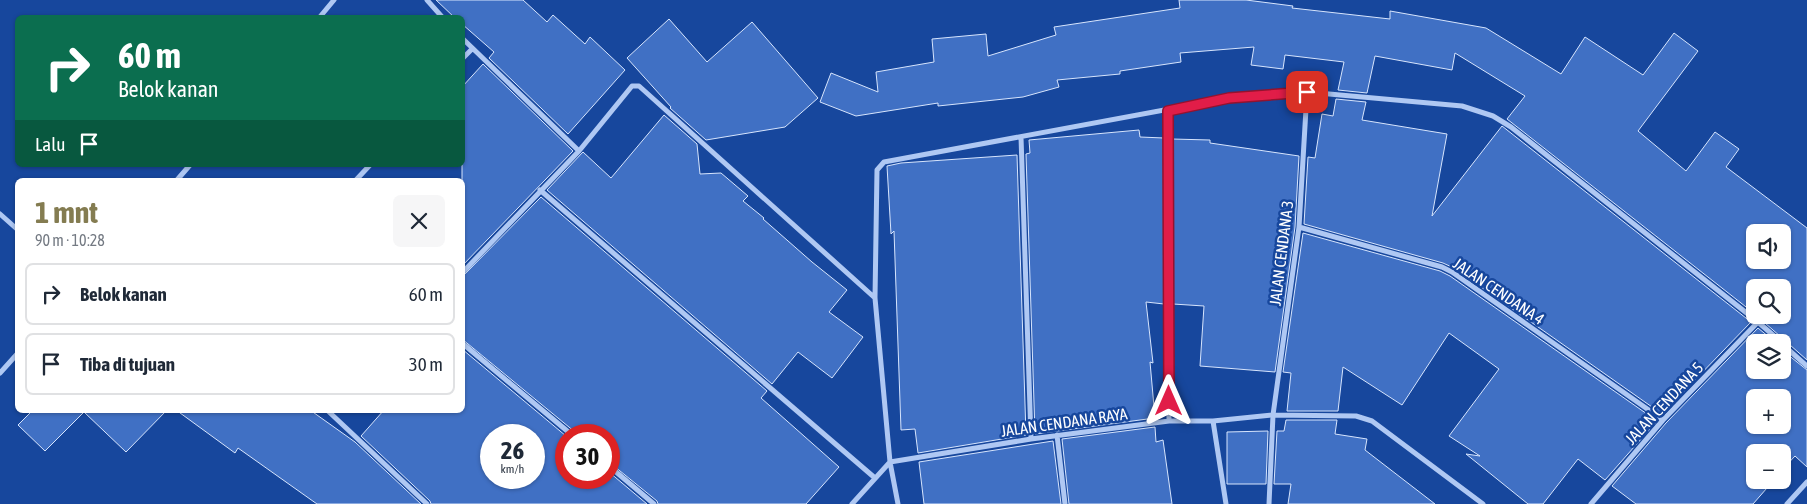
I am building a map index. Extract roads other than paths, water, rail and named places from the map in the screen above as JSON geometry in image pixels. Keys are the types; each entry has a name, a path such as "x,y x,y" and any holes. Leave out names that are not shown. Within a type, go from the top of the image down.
{"street":[{"path":"322,15 334,0"},
{"path":"426,0 440,15"},
{"path":"465,41 579,151"},
{"path":"465,56 472,49"},
{"path":"465,270 579,151 632,86 639,86 875,298"},
{"path":"898,504 890,462 875,298 877,170 884,162 1168,111 1229,98 1307,92 1462,106 1493,116 1511,127 1746,313"},
{"name":"JALAN CENDANA 3","path":"1269,504 1273,415 1299,227 1307,92"},
{"path":"1168,111 1169,421"},
{"path":"1021,137 1031,439"},
{"path":"179,178 188,167"},
{"path":"358,178 368,167"},
{"path":"540,190 875,478"},
{"path":"0,214 15,227"},
{"name":"JALAN CENDANA 4","path":"1299,227 1442,267 1452,272 1663,420"},
{"name":"JALAN CENDANA 5","path":"1591,504 1663,420 1756,324"},
{"path":"1760,324 1772,334"},
{"path":"465,346 559,424"},
{"path":"1791,351 1807,366"},
{"path":"0,373 15,356"},
{"path":"333,413 427,504"},
{"name":"JALAN CENDANA RAYA","path":"890,462 1057,435 1169,421 1213,421 1273,415 1356,416 1372,420 1483,504"},
{"path":"1213,421 1226,504"},
{"path":"1057,435 1065,504"},
{"path":"852,504 890,462"},
{"path":"620,475 654,504"},
{"path":"1787,504 1807,482"}]}
